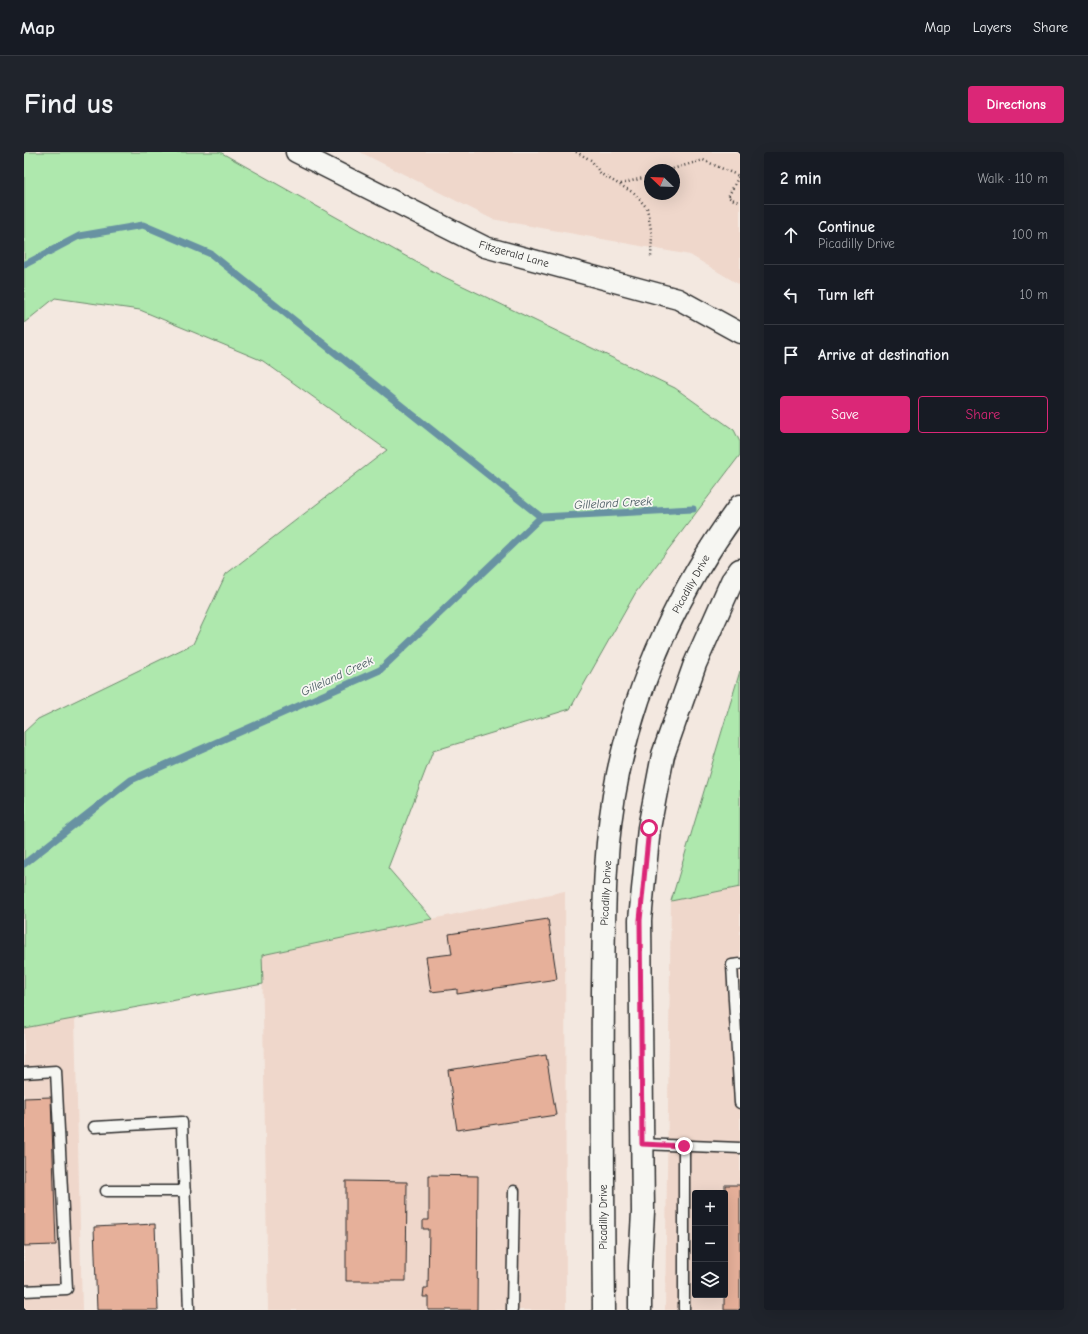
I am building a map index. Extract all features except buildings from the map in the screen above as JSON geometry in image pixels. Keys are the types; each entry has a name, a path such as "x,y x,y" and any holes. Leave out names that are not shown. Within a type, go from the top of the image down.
{"street":[{"name":"Fitzgerald Lane","path":"296,152 485,247 678,299 740,333"},
{"name":"Picadilly Drive","path":"604,1310 604,902 610,828 618,774 637,704 665,633 691,578 740,506"},
{"path":"640,1310 640,1266 643,1212 640,920 649,828 665,748 695,664 732,581 740,570"}],"lane":[{"path":"740,964 732,965 740,1103"},
{"path":"24,1073 56,1071 67,1289 24,1291"},
{"path":"94,1128 182,1122 189,1310"},
{"path":"642,1144 740,1148"},
{"path":"684,1146 684,1310"},
{"path":"106,1191 185,1191"},
{"path":"512,1310 514,1191"}],"path":[{"path":"576,152 591,160 601,174 621,184 634,193 647,208 652,235 651,258"},
{"path":"680,167 703,160 739,175 728,197 740,203"},
{"path":"621,184 644,178"}],"shaded area":[{"path":"360,152 740,152 740,285 690,255 492,219"},
{"path":"740,887 740,1310 665,1310 671,901"},
{"path":"565,891 566,1310 268,1310 262,955"},
{"path":"75,1018 82,1310 24,1310 24,1028"}],"green space":[{"path":"24,152 220,152 434,272 675,388 734,430 740,442 740,455 636,592 570,709 433,751 388,868 432,919 262,955 263,984 24,1028 24,732 38,719 193,644 226,574 387,450 263,361 140,310 55,298 24,323"},
{"path":"740,671 740,887 671,901"}],"waterway":[{"path":"24,265 79,236 143,225 211,254 541,517"},
{"name":"Gilleland Creek","path":"24,864 131,780 380,670 541,517 693,509"}],"route":[{"path":"649,828 640,920 642,1144 684,1146"}]}
